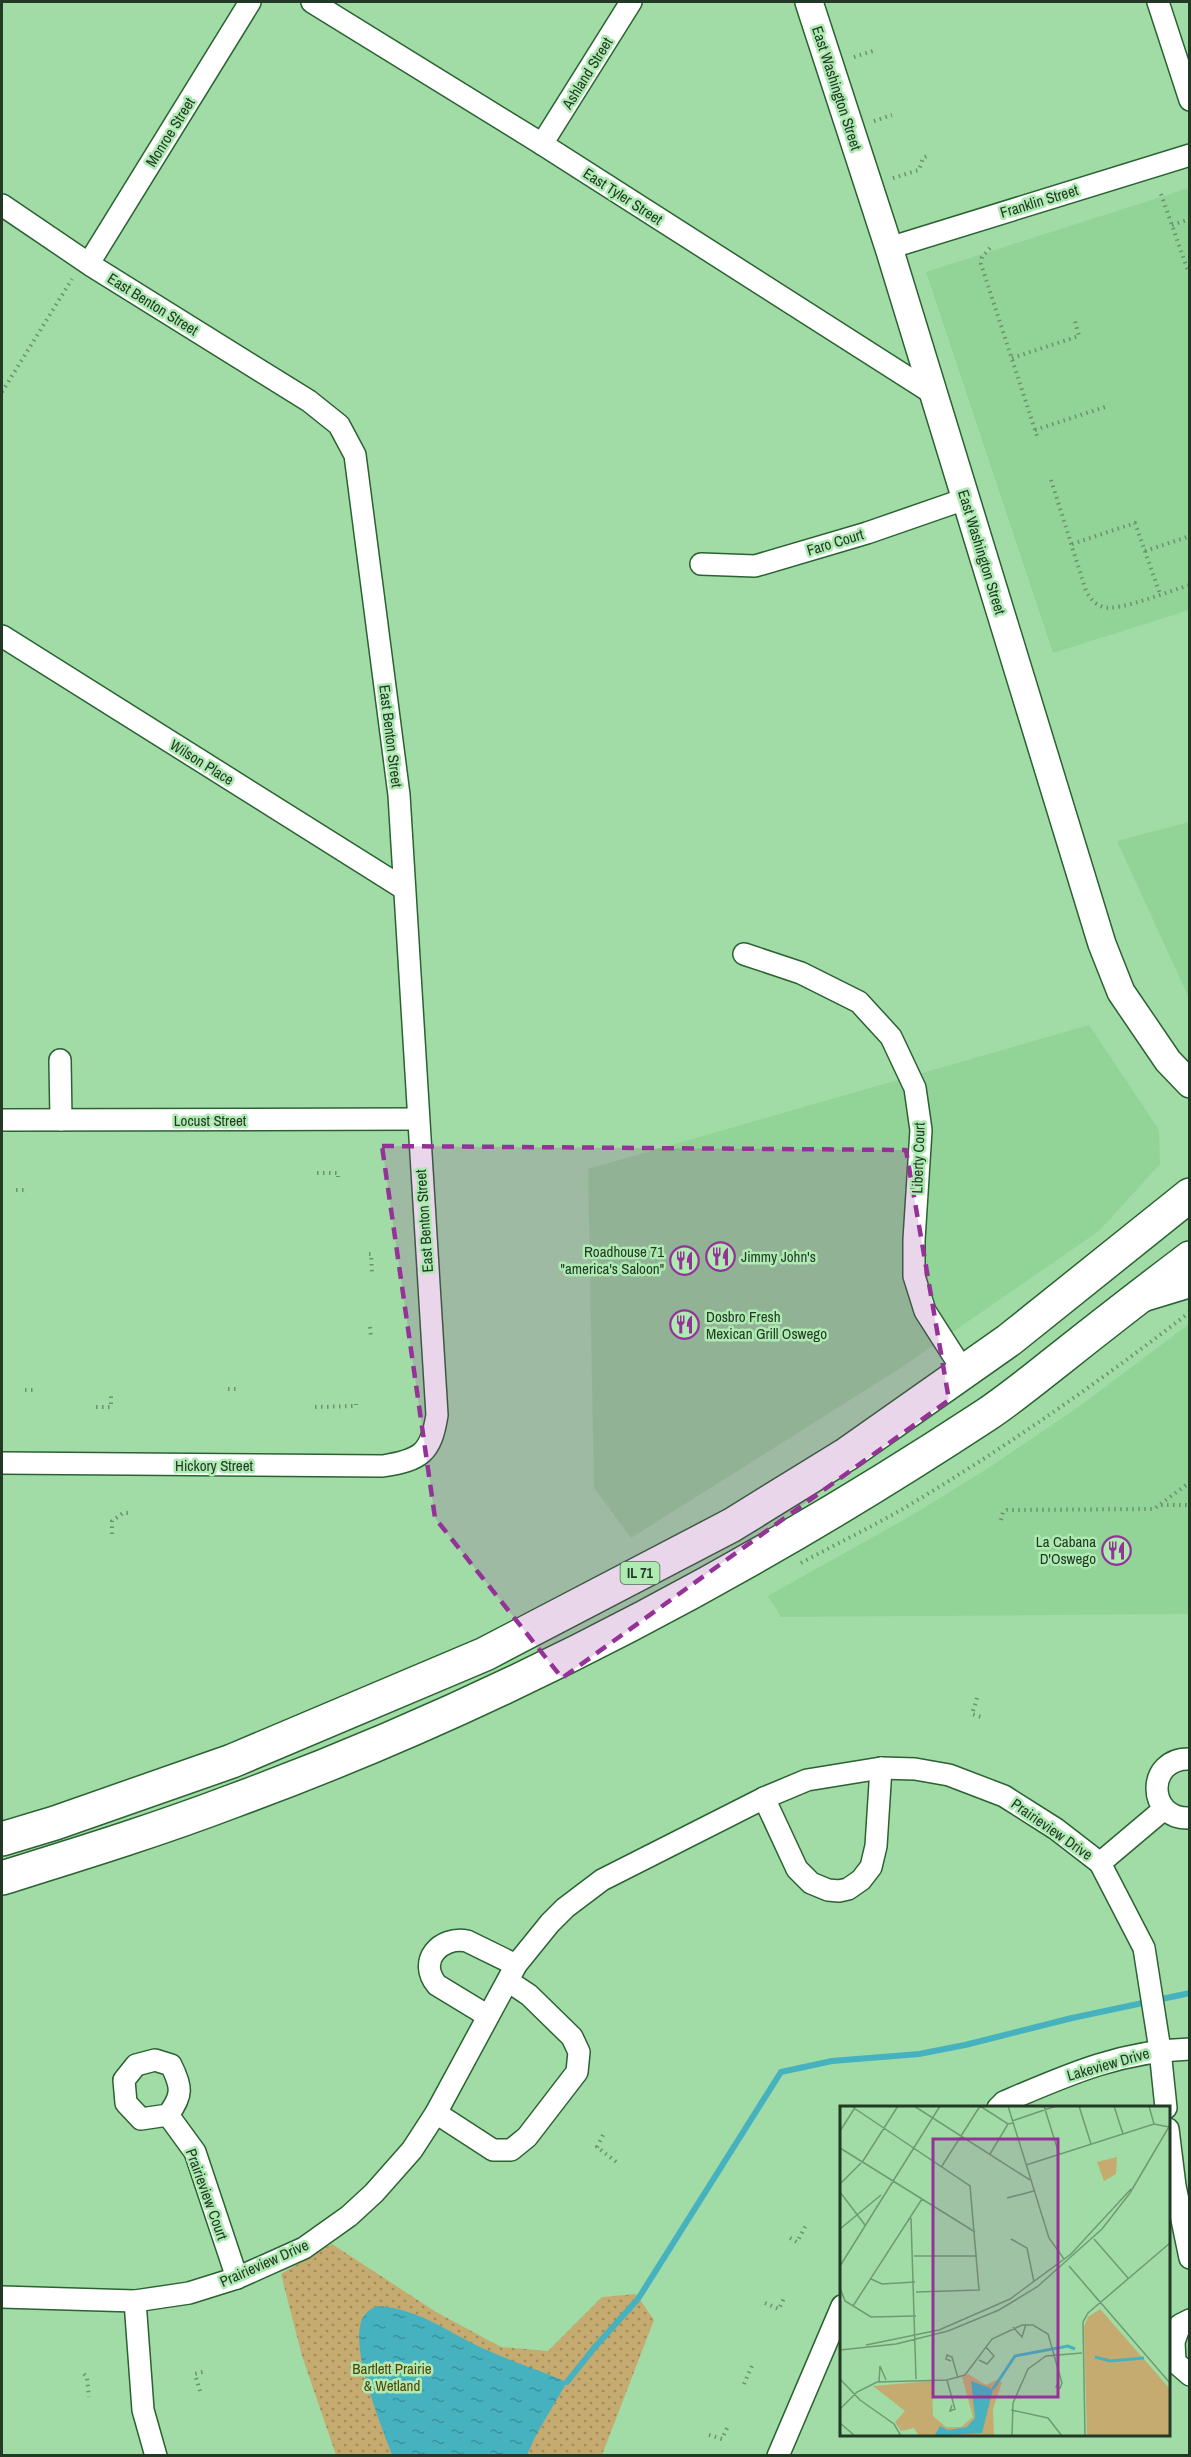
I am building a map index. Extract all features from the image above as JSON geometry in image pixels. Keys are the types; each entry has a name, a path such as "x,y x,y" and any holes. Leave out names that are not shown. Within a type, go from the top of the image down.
{"main road":[{"name":"IL 71","path":"2,1839 55,1823 232,1761 485,1654 732,1525 847,1454 1009,1340 1190,1195"},
{"name":"IL 71","path":"2,1878 144,1833 265,1789 421,1725 627,1627 816,1521 989,1414 1190,1258"},
{"path":"1138,1298 1190,1282"}],"street":[{"name":"Monroe Street","path":"89,263 250,2"},
{"name":"East Tyler Street","path":"312,2 542,144 932,393"},
{"name":"Ashland Street","path":"542,144 631,2"},
{"name":"East Washington Street","path":"809,2 889,248 1102,944 1121,992 1168,1061 1190,1084"},
{"path":"1158,2 1190,100"},
{"name":"Franklin Street","path":"889,248 1190,155"},
{"name":"East Benton Street","path":"2,205 89,263 309,401 339,425 355,455 399,795 437,1415 434,1437 424,1451"},
{"name":"Faro Court","path":"701,564 755,566 867,533 965,499"},
{"name":"Wilson Place","path":"2,636 403,888"},
{"name":"Liberty Court","path":"744,954 801,973 859,1002 891,1037 915,1088 921,1130 914,1276 925,1311 964,1372"},
{"path":"60,1060 61,1120"},
{"name":"Locust Street","path":"2,1120 418,1119"},
{"name":"Hickory Street","path":"2,1463 383,1466 408,1462 424,1451"},
{"path":"1190,1759 1177,1760 1161,1772 1156,1792 1164,1809 1172,1815 1190,1818"},
{"path":"764,1798 797,1869 811,1883 839,1892 861,1880 871,1867 876,1846 881,1768"},
{"name":"Prairieview Drive","path":"2,2297 135,2301 189,2293 237,2278 304,2248 350,2216 412,2150 436,2113 512,1973 550,1923 602,1880 764,1798 807,1780 881,1768 915,1768 949,1776 1004,1796 1056,1829 1100,1863 1144,1948 1160,2050 1166,2106"},
{"path":"1100,1863 1164,1809"},
{"path":"436,2113 493,2150 511,2150 527,2137 577,2072 579,2052 575,2042 529,1995 512,1973 467,1941 451,1940 440,1945 433,1954 430,1972 432,1980 488,2016"},
{"name":"Lakeview Drive","path":"1000,2106 1004,2102 1076,2071 1160,2050 1190,2049"},
{"name":"Prairieview Court","path":"168,2115 195,2152 237,2278"},
{"path":"1170,2145 1175,2186 1190,2258"},
{"path":"135,2301 143,2410 156,2456"},
{"path":"777,2456 840,2311"},
{"path":"1190,2320 1180,2325 1174,2342 1176,2362 1190,2375"}],"path":[{"path":"854,57 873,51"},
{"path":"874,121 892,115"},
{"path":"893,178 919,170 923,158 927,156"},
{"path":"1161,194 1188,271"},
{"path":"1172,225 1190,219"},
{"path":"990,248 983,254 981,264 1037,436"},
{"path":"2,392 72,279"},
{"path":"1012,358 1079,336 1075,321"},
{"path":"1035,430 1108,406"},
{"path":"1051,480 1086,591 1092,601 1100,606 1118,607 1190,585"},
{"path":"1072,544 1135,524 1160,594"},
{"path":"1145,551 1190,536"},
{"path":"317,1173 338,1173 338,1177"},
{"path":"15,1190 24,1190 25,1194"},
{"path":"369,1254 371,1254 372,1274"},
{"path":"992,1454 1037,1424 1190,1312"},
{"path":"370,1327 371,1337"},
{"path":"228,1389 236,1389 236,1387"},
{"path":"25,1390 35,1390"},
{"path":"96,1407 111,1407 111,1394"},
{"path":"315,1407 356,1406 356,1404"},
{"path":"1001,1520 1006,1510 1154,1509 1190,1482"},
{"path":"1160,1505 1190,1505"},
{"path":"112,1534 112,1521 123,1514 130,1514"},
{"path":"977,1698 972,1714 984,1718"},
{"path":"603,2135 597,2147 619,2164"},
{"path":"790,2238 797,2242 806,2225"},
{"path":"765,2303 779,2309 785,2296"},
{"path":"744,2384 752,2366 749,2365"},
{"path":"200,2391 195,2374 206,2372"},
{"path":"84,2374 87,2377 89,2397"},
{"path":"709,2435 722,2439 728,2426"}],"highlighted area":[{"path":"382,1146 906,1150 949,1400 562,1678 435,1518"}],"shaded area":[{"path":"1189,188 1189,610 1053,653 926,272"},
{"path":"1190,822 1189,998 1117,841"},
{"path":"1089,1025 1159,1130 1160,1164 1099,1231 899,1369 631,1538 594,1488 588,1169"},
{"path":"1189,1324 1189,1614 781,1617 768,1596 914,1514 990,1467 1077,1408"}],"green space":[{"name":"Bartlett Prairie & Wetland","path":"332,2244 436,2312 501,2347 548,2351 602,2297 636,2294 654,2320 602,2455 336,2455 302,2356 281,2274"}],"water":[{"path":"377,2306 393,2308 422,2317 489,2351 567,2382 527,2455 392,2455 369,2391 359,2340 362,2319 368,2311"}],"waterway":[{"path":"567,2382 638,2299 781,2072 832,2061 919,2054 1190,1993"}],"place":[{"name":"Jimmy John's","path":"720,1256"},
{"name":"Roadhouse 71 \"america's Saloon\"","path":"685,1260"},
{"name":"Dosbro Fresh Mexican Grill Oswego","path":"685,1325"},
{"name":"La Cabana D'Oswego","path":"1117,1550"}]}
